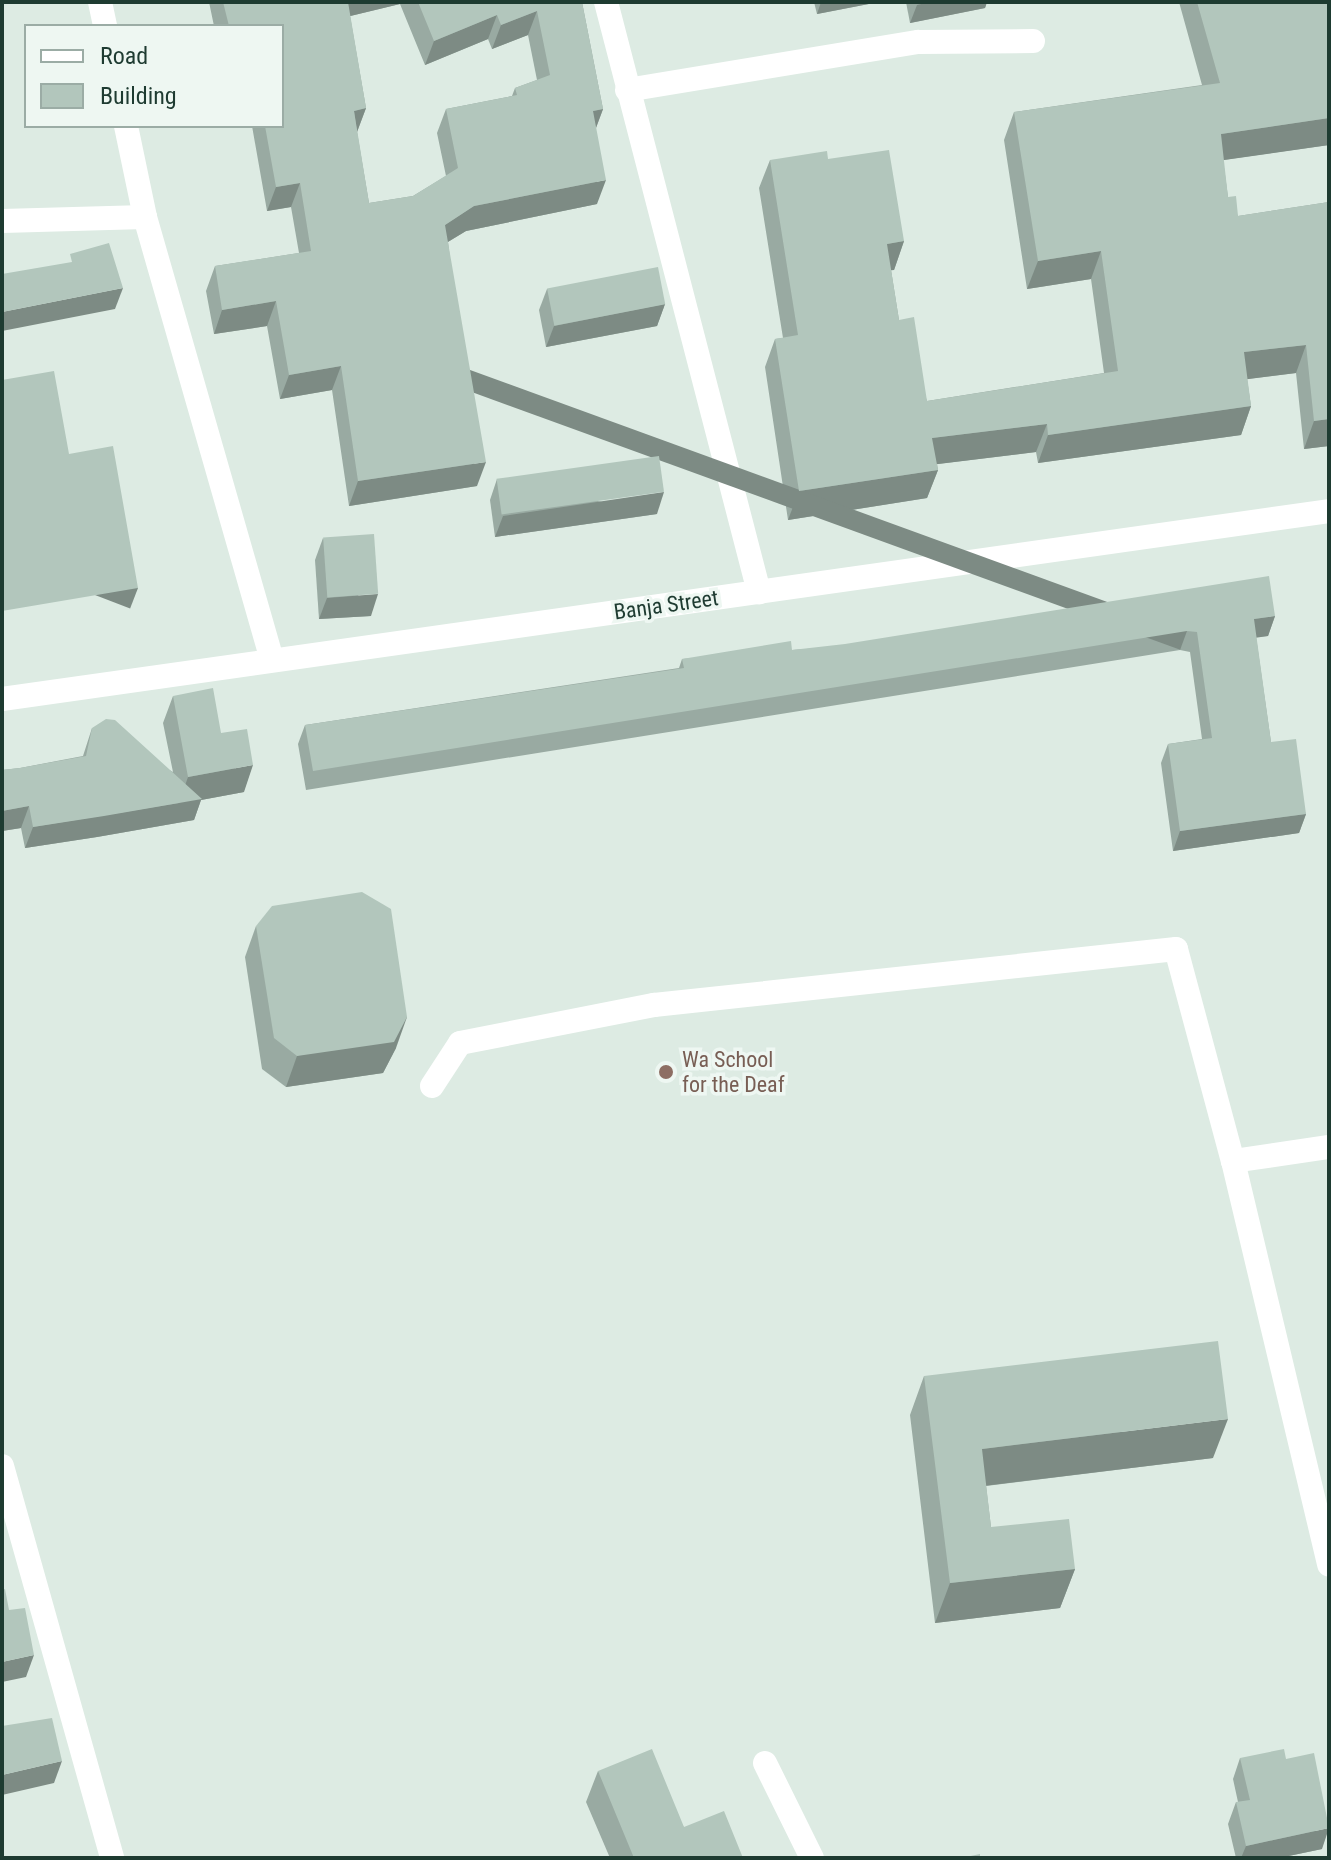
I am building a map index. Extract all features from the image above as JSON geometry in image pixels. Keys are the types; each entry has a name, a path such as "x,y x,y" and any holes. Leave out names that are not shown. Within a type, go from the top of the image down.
{"street":[{"path":"100,2 105,24"},
{"path":"606,2 759,592"},
{"path":"627,90 918,42 1033,41"},
{"path":"126,128 145,217 272,660"},
{"path":"2,221 145,217"},
{"name":"Banja Street","path":"2,699 1329,511"},
{"path":"432,1086 460,1043 654,1005 1176,949 1233,1161 1329,1565"},
{"path":"1233,1161 1329,1147"},
{"path":"2,1466 112,1858"},
{"path":"44,1723 73,1717"},
{"path":"765,1763 812,1858"}],"building":[{"path":"223,2 348,2 366,108 354,111 369,203 413,196 458,168 446,109 517,95 515,88 550,75 537,11 501,25 497,15 434,41 418,2 582,2 603,109 593,111 606,180 474,206 445,225 486,462 358,481 341,366 289,375 276,301 222,310 215,266 311,251 300,183 276,187 265,128 284,128 284,24 228,24"},
{"path":"1197,2 1329,2 1329,118 1221,134 1228,197 1236,196 1238,216 1329,202 1329,419 1314,421 1306,345 1244,352 1251,406 1048,435 1047,424 932,438 938,470 799,491 775,339 798,335 770,160 827,151 828,159 889,150 904,241 887,244 899,320 914,317 927,401 1118,371 1101,251 1038,261 1014,112 1220,83"},
{"path":"109,243 123,288 2,312 2,274 72,262 70,254"},
{"path":"658,267 665,304 554,326 547,289"},
{"path":"54,371 69,454 113,446 138,588 2,611 2,380"},
{"path":"659,456 664,492 502,514 497,479"},
{"path":"374,534 378,594 327,597 323,538"},
{"path":"1269,576 1275,616 1254,619 1271,742 1296,739 1306,814 1180,831 1168,744 1212,738 1197,632 1187,631 313,771 305,725 684,668 682,659 791,641 792,650 845,644"},
{"path":"213,688 221,733 247,729 253,765 188,777 173,696"},
{"path":"106,719 115,720 202,799 33,827 29,806 2,811 2,770 86,756 92,728"},
{"path":"362,892 391,909 407,1017 394,1042 297,1056 274,1038 256,926 272,906"},
{"path":"1218,1341 1228,1419 982,1449 991,1527 1069,1519 1075,1569 950,1583 924,1376"},
{"path":"5,1589 9,1610 25,1608 34,1655 2,1662 2,1590"},
{"path":"52,1718 62,1761 2,1775 2,1726"},
{"path":"652,1749 684,1827 724,1811 743,1858 634,1858 598,1771"},
{"path":"1284,1749 1286,1759 1314,1753 1329,1828 1246,1846 1236,1802 1250,1800 1240,1758"}],"place":[{"name":"Wa School for the Deaf","path":"666,1072"}]}
